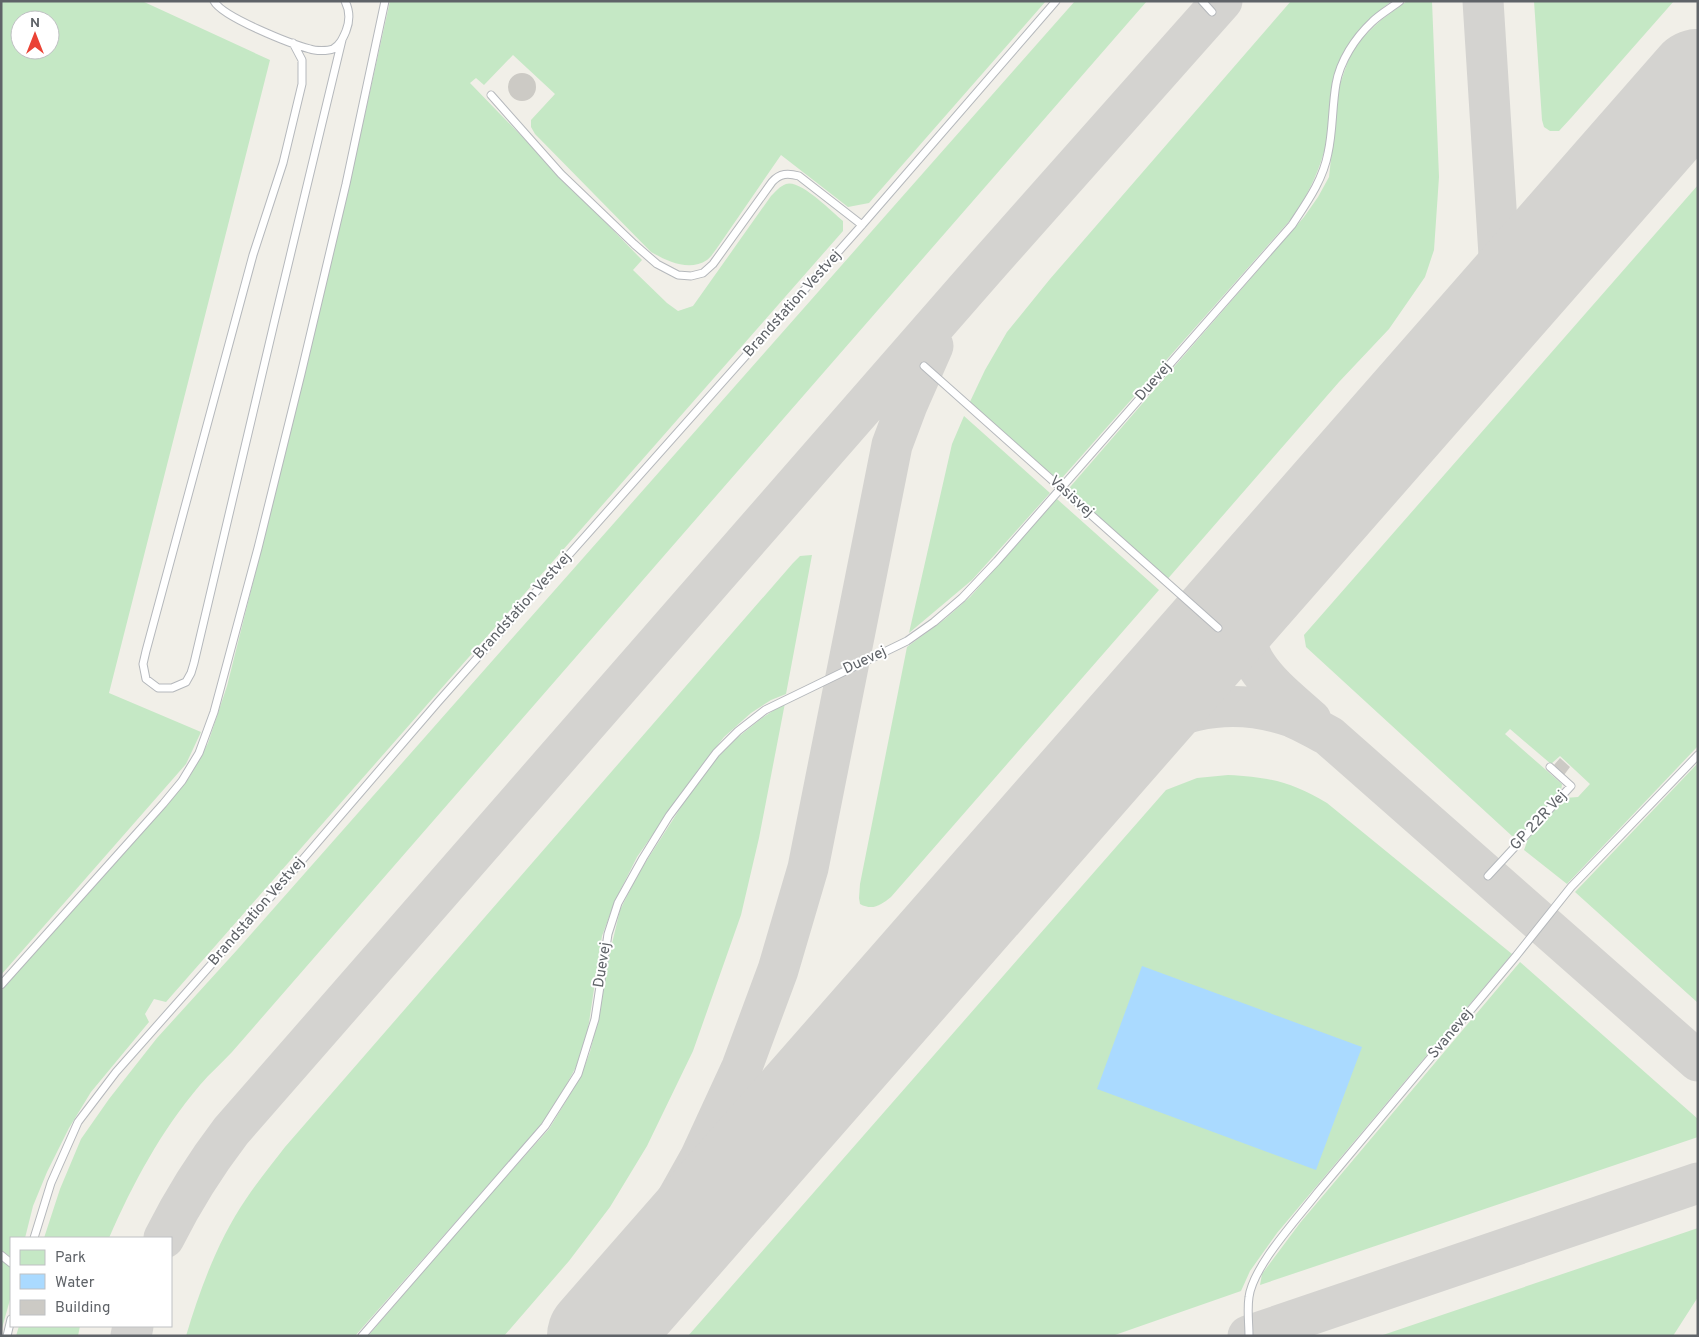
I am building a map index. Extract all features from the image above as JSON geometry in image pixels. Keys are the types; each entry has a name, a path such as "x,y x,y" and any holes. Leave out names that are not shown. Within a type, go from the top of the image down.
{"lane":[{"path":"214,1 217,7 231,16 312,50 332,49 342,40"},
{"path":"345,1 349,10"},
{"path":"293,43 302,60 302,84 283,163 253,256 143,664 146,679 158,688 172,688 186,682 194,663 342,40 348,26 351,1"},
{"path":"1,985 163,804 182,780 199,753 214,712 258,548 344,194 385,1"},
{"name":"Brandstation Vestvej","path":"34,1237 51,1183 78,1122 116,1072 256,915 438,702 862,225 1056,1"},
{"path":"1202,1 1212,12"},
{"name":"Duevej","path":"362,1336 545,1126 578,1074 594,1020 608,934 618,903 669,816 716,753 738,731 765,710 907,641 934,622 962,598 985,573 1292,225 1320,180 1328,153 1336,83 1342,64 1352,46 1372,22 1400,1"},
{"path":"491,95 561,174 657,264 678,275 691,276 703,273 713,264 772,182 782,174 790,173 799,176 862,225"},
{"name":"Vasisvej","path":"924,366 1218,628"},
{"name":"Svanevej","path":"1249,1336 1249,1297 1254,1282 1260,1267 1287,1232 1571,887 1698,755"},
{"name":"GP 22R Vej","path":"1488,876 1571,786 1550,768"}],"green space":[{"path":"1,1 142,1 270,60 109,693 201,732 186,764 1,975"},
{"path":"390,1 1046,1 869,203 848,207 781,155 711,256 707,260 693,265 671,262 651,252 535,134 531,127 531,120 555,94 513,55 484,85 476,78 470,83 642,260 633,270 678,311 693,306 771,196 786,184 799,186 815,197 843,221 843,231 166,1002 154,999 145,1014 149,1022 91,1092 69,1128 47,1172 33,1206 25,1237 10,1237 10,1256 1,1250 1,991 176,790 189,778 208,743 227,686 288,443 352,173"},
{"path":"1075,1 1147,1 232,1052 200,1085 160,1139 128,1197 109,1237 44,1237 60,1189 81,1139 109,1099 157,1038 237,950"},
{"path":"1291,1 1392,1 1365,23 1341,59 1333,88 1324,152 1311,187 1292,218 1054,487 967,408 985,370 1007,332 1050,279"},
{"path":"1407,1 1432,1 1439,177 1434,250 1425,277 1389,329 1339,382 1165,582 1064,494 1304,217 1318,197 1329,177 1339,87 1349,58 1360,40 1381,20"},
{"path":"1534,1 1674,1 1559,131 1550,131 1544,127 1542,120"},
{"path":"1698,185 1698,746 1567,884 1524,850 1528,839 1565,798 1578,797 1590,784 1560,756 1551,764 1510,729 1505,734 1562,784 1561,791 1520,835 1512,836 1306,647 1304,635"},
{"path":"964,416 1050,493 972,580 909,633 952,444"},
{"path":"1057,499 1159,590 891,897 880,905 873,907 860,904 860,884 907,647 945,619 970,597"},
{"path":"812,555 786,694 771,700 751,713 724,737 698,770 637,857 615,901 602,936 588,1029 576,1067 541,1125 355,1336 186,1336 197,1301 218,1248 251,1192 285,1147 793,563 800,556"},
{"path":"785,703 759,838 741,915 693,1051 647,1146 610,1207 569,1261 504,1336 368,1336 484,1201 549,1129 580,1078 590,1052 599,1015 605,973 620,910 638,874 690,793 716,759 737,738"},
{"path":"1698,763 1698,1003 1575,892"},
{"path":"1228,775 1256,777 1291,785 1327,803 1512,954 1277,1233 1250,1271 1241,1291 1112,1336 688,1336 1166,790 1197,778"},
{"path":"1520,962 1698,1119 1698,1137 1260,1285 1262,1274 1300,1223"},
{"path":"1698,1228 1698,1297 1673,1336 1380,1336"},
{"path":"1,1259 10,1266 10,1300 1,1332"},
{"path":"19,1327 80,1327 78,1336 16,1336"}],"water":[{"path":"1142,966 1362,1047 1316,1170 1097,1089"}],"building":[{"path":"522,73 532,77 536,87 532,97 522,101 512,97 508,87 512,77"},
{"path":"1560,758 1570,767 1564,775 1554,765"}],"taxiway":[{"path":"165,1237 195,1183 231,1131 984,269 1222,1"},
{"path":"1474,336 1491,298 1496,281 1499,255 1483,1"},
{"path":"589,1336 663,1224 700,1158 742,1067 778,970 808,868 892,445 933,346"},
{"path":"1253,587 1246,606 1244,627 1246,644 1262,673 1311,720"},
{"path":"1108,754 1129,739 1151,727 1196,711 1219,707 1267,710 1292,717 1306,724 1329,736 1698,1061"},
{"path":"1248,1336 1698,1183"},
{"path":"131,1336 133,1327"}],"runway":[{"path":"598,1336 1698,80"}]}
